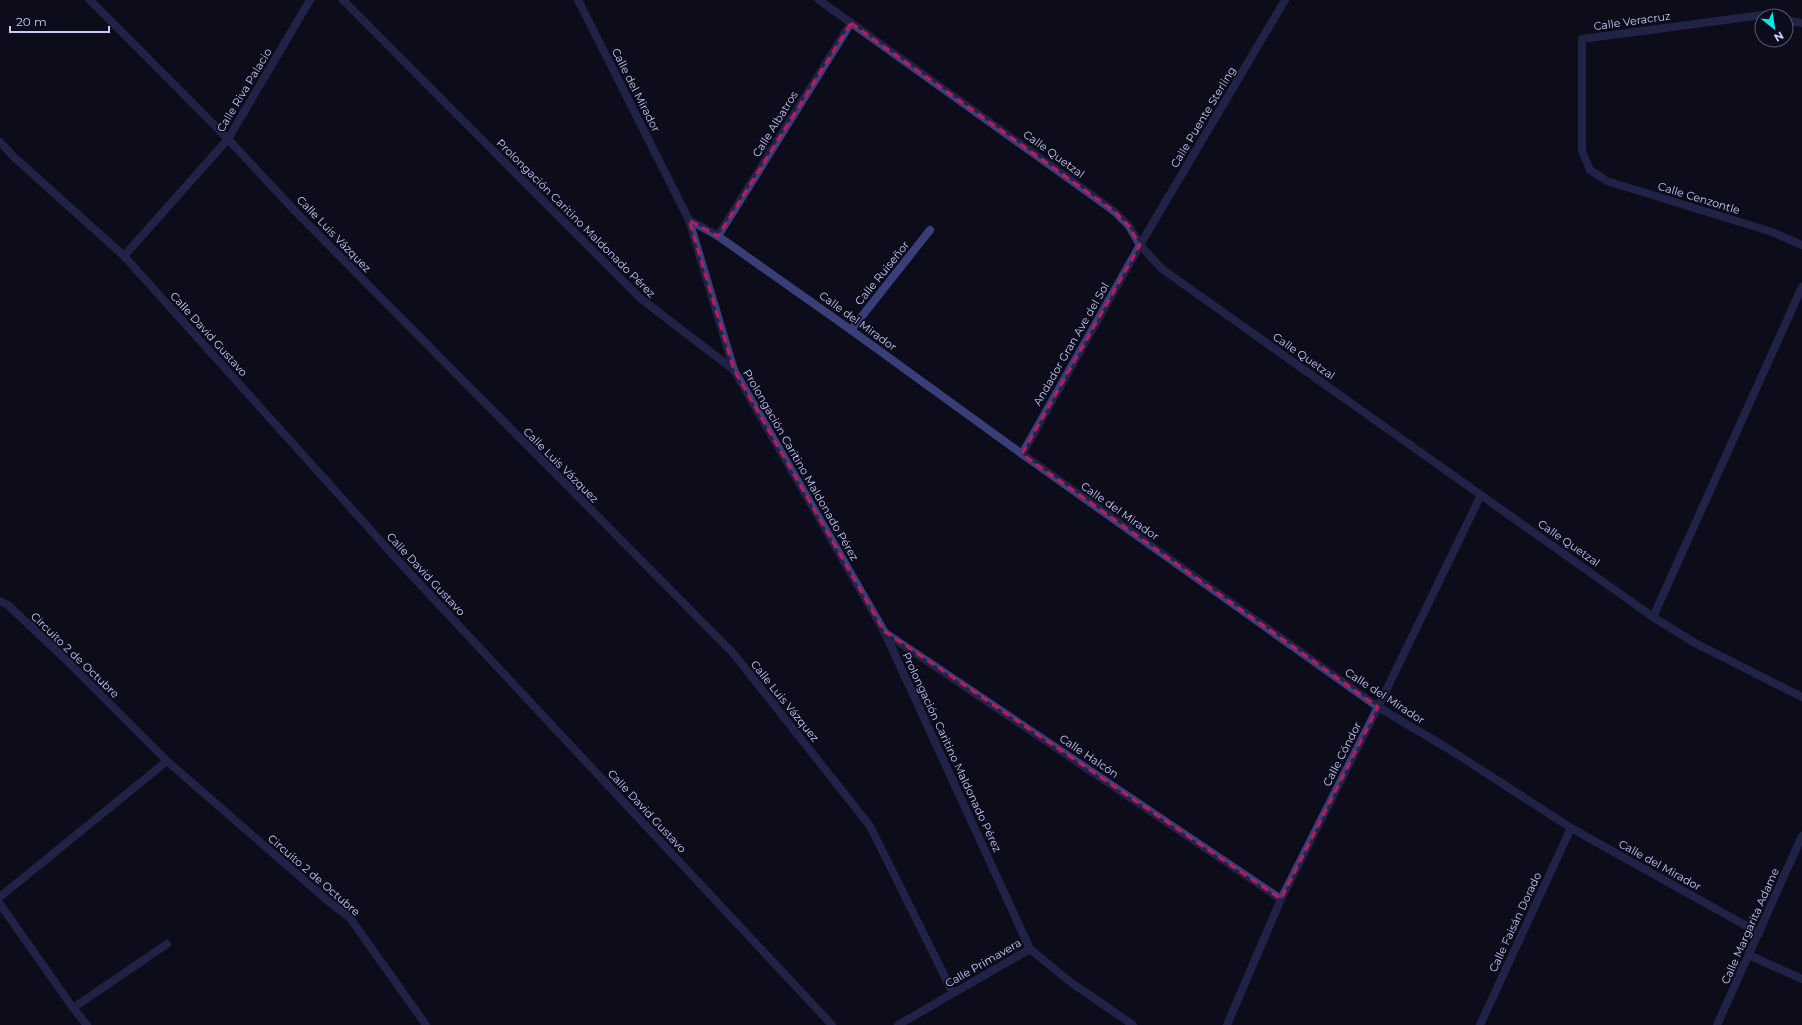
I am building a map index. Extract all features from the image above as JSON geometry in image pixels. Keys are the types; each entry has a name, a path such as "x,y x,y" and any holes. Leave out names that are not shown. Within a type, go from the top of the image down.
{"street":[{"name":"Calle Luis Vázquez","path":"90,0 228,139 295,211 732,653 870,826 953,994"},
{"name":"Calle Riva Palacio","path":"124,256 228,139 310,0"},
{"name":"Prolongación Caritino Maldonado Pérez","path":"343,0 640,298 734,370 884,631 1030,949"},
{"name":"Calle del Mirador","path":"578,0 689,220 718,236 851,330 1378,708 1452,751 1571,828 1759,933"},
{"name":"Calle Quetzal","path":"819,0 1114,211 1130,226 1140,245 1162,269 1654,617 1695,643 1802,697"},
{"name":"Calle Puente Sterling","path":"1140,245 1285,0"},
{"name":"Calle Veracruz","path":"1590,170 1582,151 1582,39 1754,16"},
{"name":"Calle Albatros","path":"718,236 851,23"},
{"name":"Calle David Gustavo","path":"0,142 14,157 124,256 403,566 832,1025"},
{"name":"Calle Cenzontle","path":"1590,170 1607,181 1772,232 1802,245"},
{"path":"689,220 734,370"},
{"name":"Calle Ruiseñor","path":"851,330 930,230"},
{"name":"Andador Gran Ave del Sol","path":"1022,454 1140,245"},
{"path":"1654,617 1802,287"},
{"name":"Calle Cóndor","path":"1227,1025 1281,899 1378,708 1481,495"},
{"name":"Circuito 2 de Octubre","path":"0,601 8,605 62,656 167,761 322,896 350,918 426,1025"},
{"name":"Calle Halcón","path":"884,631 1281,899"},
{"path":"0,897 167,761"},
{"name":"Calle Faisán Dorado","path":"1480,1025 1571,828"},
{"name":"Calle Margarita Adame","path":"1717,1025 1802,836"},
{"path":"0,904 73,1008 87,1025"},
{"path":"73,1008 166,944"},
{"name":"Calle Primavera","path":"898,1025 1030,949 1069,981 1133,1025"},
{"path":"1748,956 1802,979"}],"highlighted area":[{"path":"851,23 1114,211 1129,226 1140,245 1022,454 1378,707 1281,899 884,631 734,370 689,220 718,236"}]}
